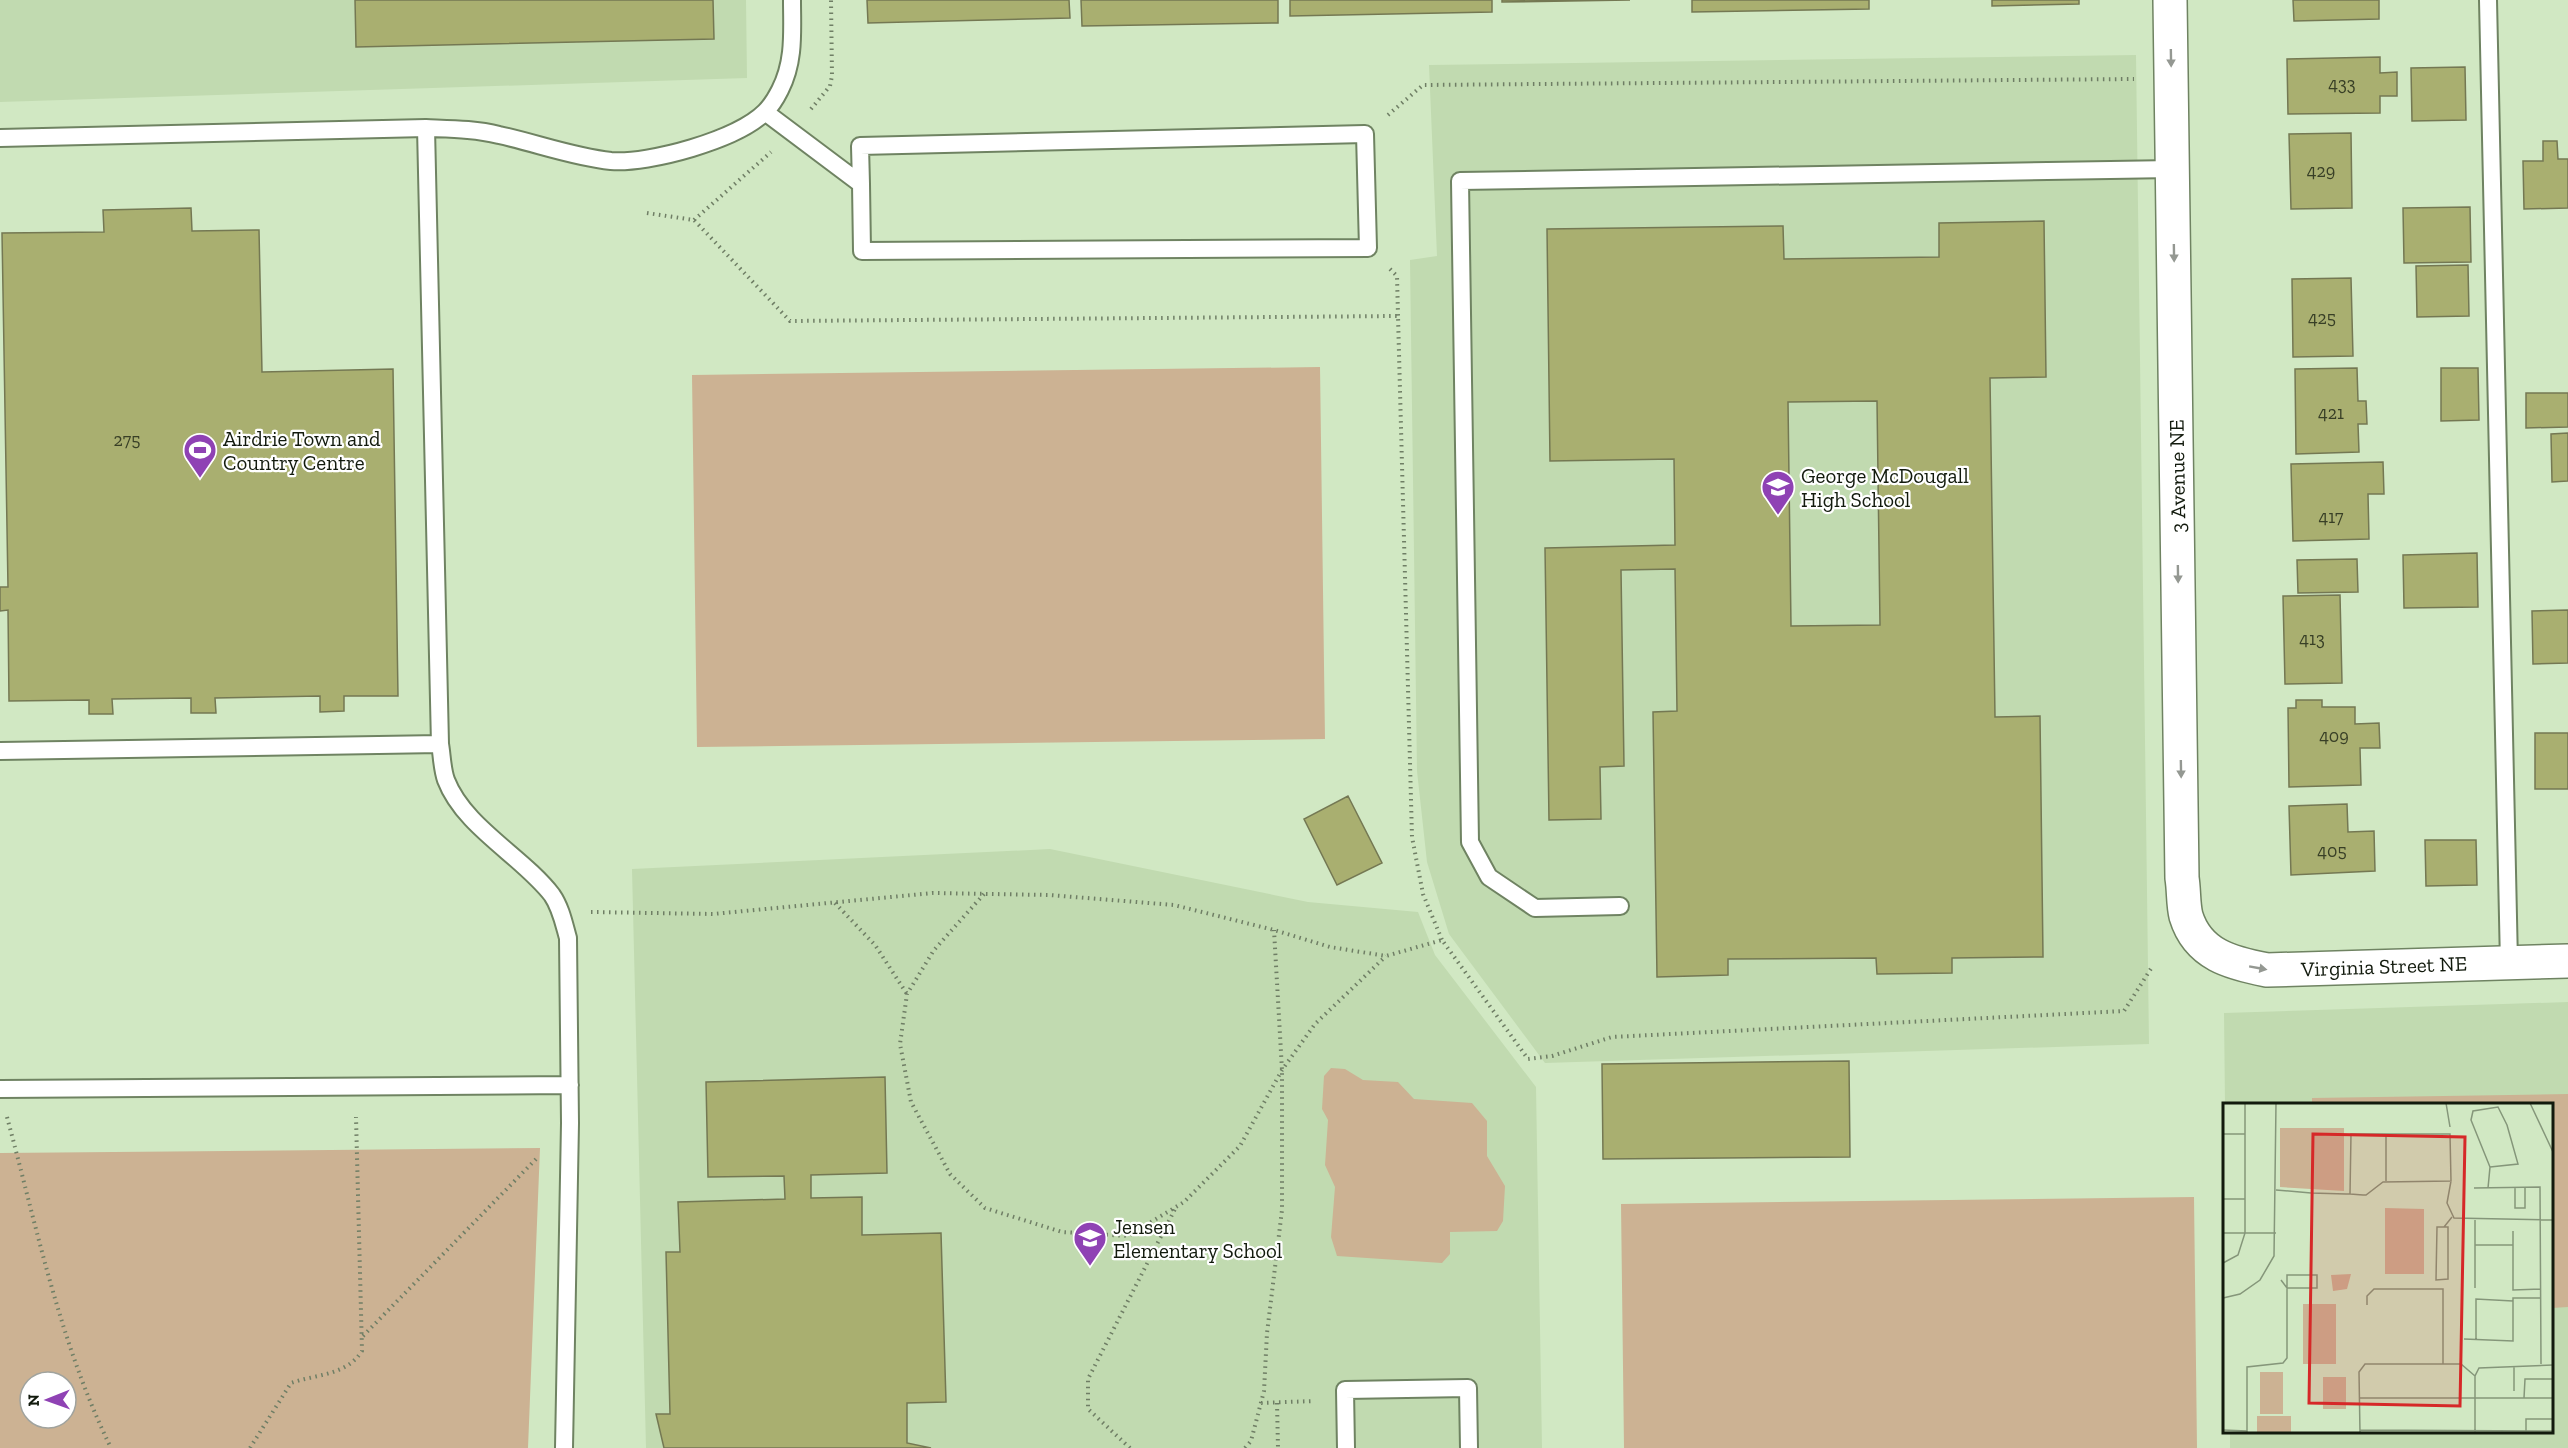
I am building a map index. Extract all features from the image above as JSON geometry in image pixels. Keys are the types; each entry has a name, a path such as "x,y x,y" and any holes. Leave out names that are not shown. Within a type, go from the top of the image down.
{"street":[{"name":"3 Avenue NE","path":"2170,0 2182,878 2186,916 2204,948"},
{"name":"Virginia Street NE","path":"2204,948 2234,964 2267,970 2568,961"}],"lane":[{"path":"0,138 426,128 481,132 588,157 609,161 637,162 676,153 708,142 740,128 765,112 781,89 793,53 792,0"},
{"path":"2488,0 2509,963"},
{"path":"765,112 861,184"},
{"path":"426,128 440,744 446,779 456,800 552,896 560,911 568,938 570,1124 564,1448"},
{"path":"1365,134 1368,248 862,251 860,146 1365,134"},
{"path":"1620,906 1535,908 1489,877 1470,842 1460,181 2173,169"},
{"path":"0,751 440,744"},
{"path":"0,1089 570,1085"},
{"path":"1346,1448 1345,1390 1468,1388 1469,1448"}],"path":[{"path":"1365,134 1423,85 2171,78"},
{"path":"647,213 694,220 790,321 1398,316"},
{"path":"1368,248 1397,276 1412,837 1423,894 1442,940 1528,1059 1552,1056 1612,1037 2124,1011 2152,967"},
{"path":"560,911 713,914 933,893 1049,895 1174,905 1274,930 1330,948 1386,956 1442,940"},
{"path":"985,894 934,950 906,994 900,1044 911,1102 950,1174 985,1208 1062,1232 1128,1236 1184,1202 1240,1146 1282,1070 1315,1024 1386,956"},
{"path":"834,903 875,945 906,994"},
{"path":"1245,1448 1251,1441 1264,1390 1267,1333 1282,1210 1282,1070 1274,930"},
{"path":"250,1448 291,1383 340,1371 355,1362 362,1351 355,1087"},
{"path":"6,1112 58,1311 91,1404 111,1448"},
{"path":"363,1336 570,1124"},
{"path":"1130,1448 1088,1408 1088,1379 1175,1208"},
{"path":"1261,1403 1345,1401"},
{"path":"1277,1403 1278,1448"}],"shaded area":[{"path":"0,0 746,0 747,78 0,102"},
{"name":"George McDougall High School","path":"2136,55 2149,1044 1545,1063 1449,934 1427,862 1417,771 1410,260 1437,256 1429,65"},
{"path":"1320,367 1325,739 697,747 692,375"},
{"name":"Jensen Elementary School","path":"1050,849 1308,902 1418,912 1435,955 1536,1087 1542,1448 646,1448 632,869"},
{"path":"2568,1002 2568,1448 2230,1448 2230,1433 2553,1433 2553,1103 2225,1103 2224,1013"},
{"path":"1331,1068 1345,1069 1363,1080 1398,1082 1414,1099 1472,1103 1487,1121 1487,1156 1505,1186 1503,1221 1497,1231 1450,1232 1450,1254 1442,1263 1337,1256 1331,1237 1335,1187 1325,1165 1328,1120 1322,1109 1324,1076"},
{"path":"2568,1094 2568,1307 2553,1308 2553,1103 2312,1103 2312,1098"},
{"path":"540,1148 528,1448 0,1448 0,1153"},
{"path":"2194,1197 2197,1448 1624,1448 1621,1204"}],"building":[{"path":"355,0 713,0 714,39 356,47"},
{"path":"867,0 1069,0 1070,18 868,23"},
{"path":"1081,0 1278,0 1278,23 1082,26"},
{"path":"1290,0 1492,0 1492,12 1290,16"},
{"path":"1502,0 1630,0 1502,2"},
{"path":"1692,0 1869,0 1869,9 1692,12"},
{"path":"1992,0 2079,0 2079,4 1992,6"},
{"path":"2293,0 2379,0 2379,19 2294,21"},
{"path":"2380,57 2380,73 2397,72 2397,96 2380,96 2380,113 2288,114 2287,59"},
{"path":"2465,67 2466,120 2412,121 2411,68"},
{"path":"2351,133 2352,208 2291,209 2289,134"},
{"path":"2543,141 2557,141 2558,159 2568,159 2568,208 2524,209 2523,161 2543,161"},
{"path":"2470,207 2471,262 2404,263 2403,208"},
{"name":"Airdrie Town and Country Centre","path":"191,208 192,231 259,230 262,372 393,369 398,696 344,696 344,711 320,712 320,696 215,698 216,713 191,713 191,698 112,699 113,714 89,714 89,700 9,701 8,610 0,611 0,587 8,587 2,233 104,232 103,210"},
{"path":"2044,221 2046,377 1990,378 1995,717 2040,716 2043,957 1952,958 1952,973 1877,974 1876,958 1728,959 1728,975 1657,977 1653,712 1677,711 1675,569 1621,570 1624,766 1600,767 1601,819 1549,820 1545,548 1675,545 1674,459 1550,461 1547,229 1783,226 1784,259 1939,257 1939,223","holes":["1877,401 1880,625 1791,626 1788,402"]},
{"path":"2468,265 2469,316 2417,317 2416,266"},
{"path":"2351,278 2353,356 2293,357 2292,279"},
{"path":"2357,368 2358,401 2366,401 2367,424 2358,424 2359,452 2296,454 2295,369"},
{"path":"2441,368 2478,368 2479,420 2441,421"},
{"path":"2526,393 2568,393 2568,427 2526,428"},
{"path":"2568,433 2568,481 2552,482 2551,434"},
{"path":"2383,462 2384,494 2368,494 2369,539 2293,541 2291,464"},
{"path":"2477,553 2478,607 2404,608 2403,555"},
{"path":"2357,559 2358,592 2298,593 2297,560"},
{"path":"2340,595 2342,683 2285,684 2283,596"},
{"path":"2568,610 2568,663 2533,664 2532,611"},
{"path":"2296,700 2322,700 2322,707 2355,707 2355,724 2379,723 2380,748 2360,748 2361,785 2289,787 2288,708 2296,708"},
{"path":"2535,733 2568,733 2568,789 2535,789"},
{"path":"1348,796 1382,863 1337,885 1304,819"},
{"path":"2347,804 2348,832 2374,831 2375,871 2291,875 2289,806"},
{"path":"2425,840 2476,840 2477,885 2426,886"},
{"path":"1849,1061 1850,1157 1603,1159 1602,1064"},
{"path":"885,1077 887,1173 811,1175 811,1198 862,1197 862,1235 941,1233 946,1402 907,1403 907,1443 931,1448 664,1448 656,1414 670,1414 666,1252 680,1252 678,1202 785,1199 784,1176 708,1177 706,1082"}],"place":[{"name":"Airdrie Town and Country Centre","path":"200,479"},
{"name":"George McDougall High School","path":"1778,516"},
{"name":"Jensen Elementary School","path":"1090,1267"}]}
